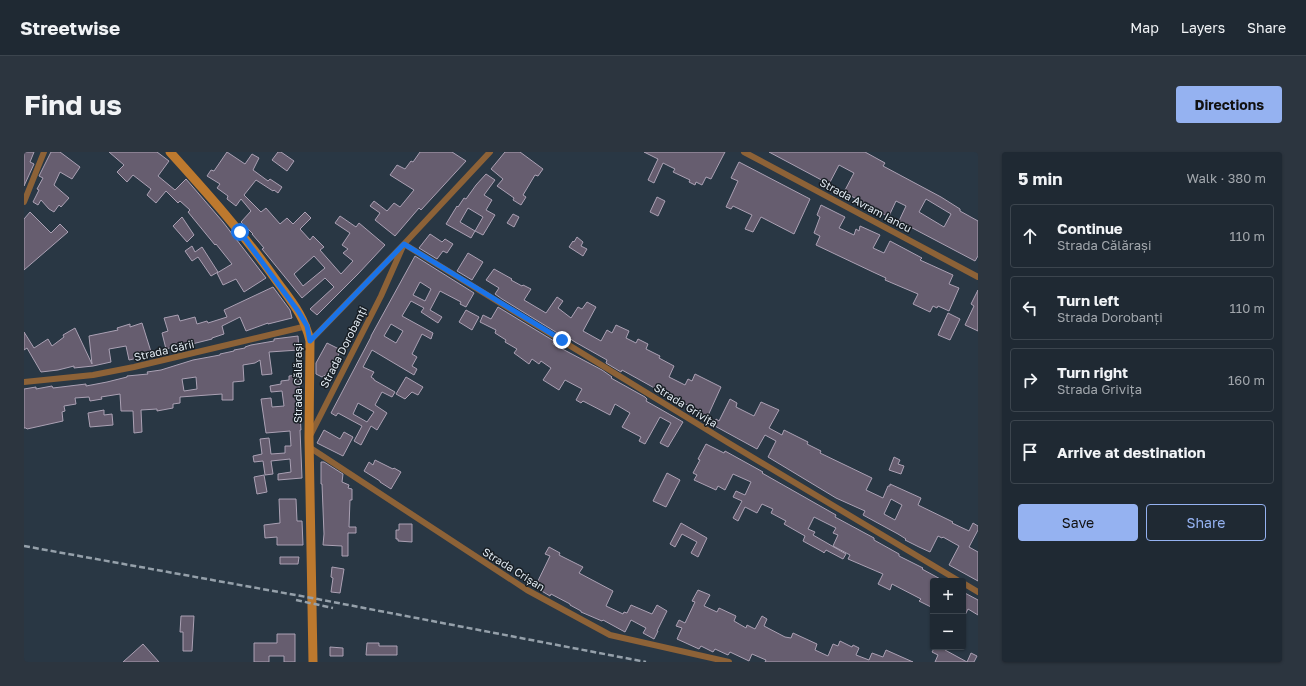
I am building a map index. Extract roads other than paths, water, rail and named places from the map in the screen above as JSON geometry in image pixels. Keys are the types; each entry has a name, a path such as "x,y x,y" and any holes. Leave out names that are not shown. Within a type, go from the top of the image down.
{"main road":[{"name":"Strada Călărași","path":"170,152 240,232 298,311 307,326 310,341 309,447 314,662"}],"street":[{"path":"24,202 44,152"},
{"name":"Strada Dorobanți","path":"310,341 490,152"},
{"name":"Strada Avram Iancu","path":"744,152 978,277"},
{"name":"Strada Dorobanți","path":"309,437 381,296 404,244"},
{"name":"Strada Grivița","path":"404,244 727,442 954,578"},
{"name":"Strada Gării","path":"24,382 93,375 134,368 307,326"},
{"name":"Strada Crișan","path":"309,447 527,590 610,635 729,662"},
{"path":"966,585 978,592"}],"railway":[{"path":"24,546 312,598 646,662"},
{"path":"296,600 333,608"}]}
